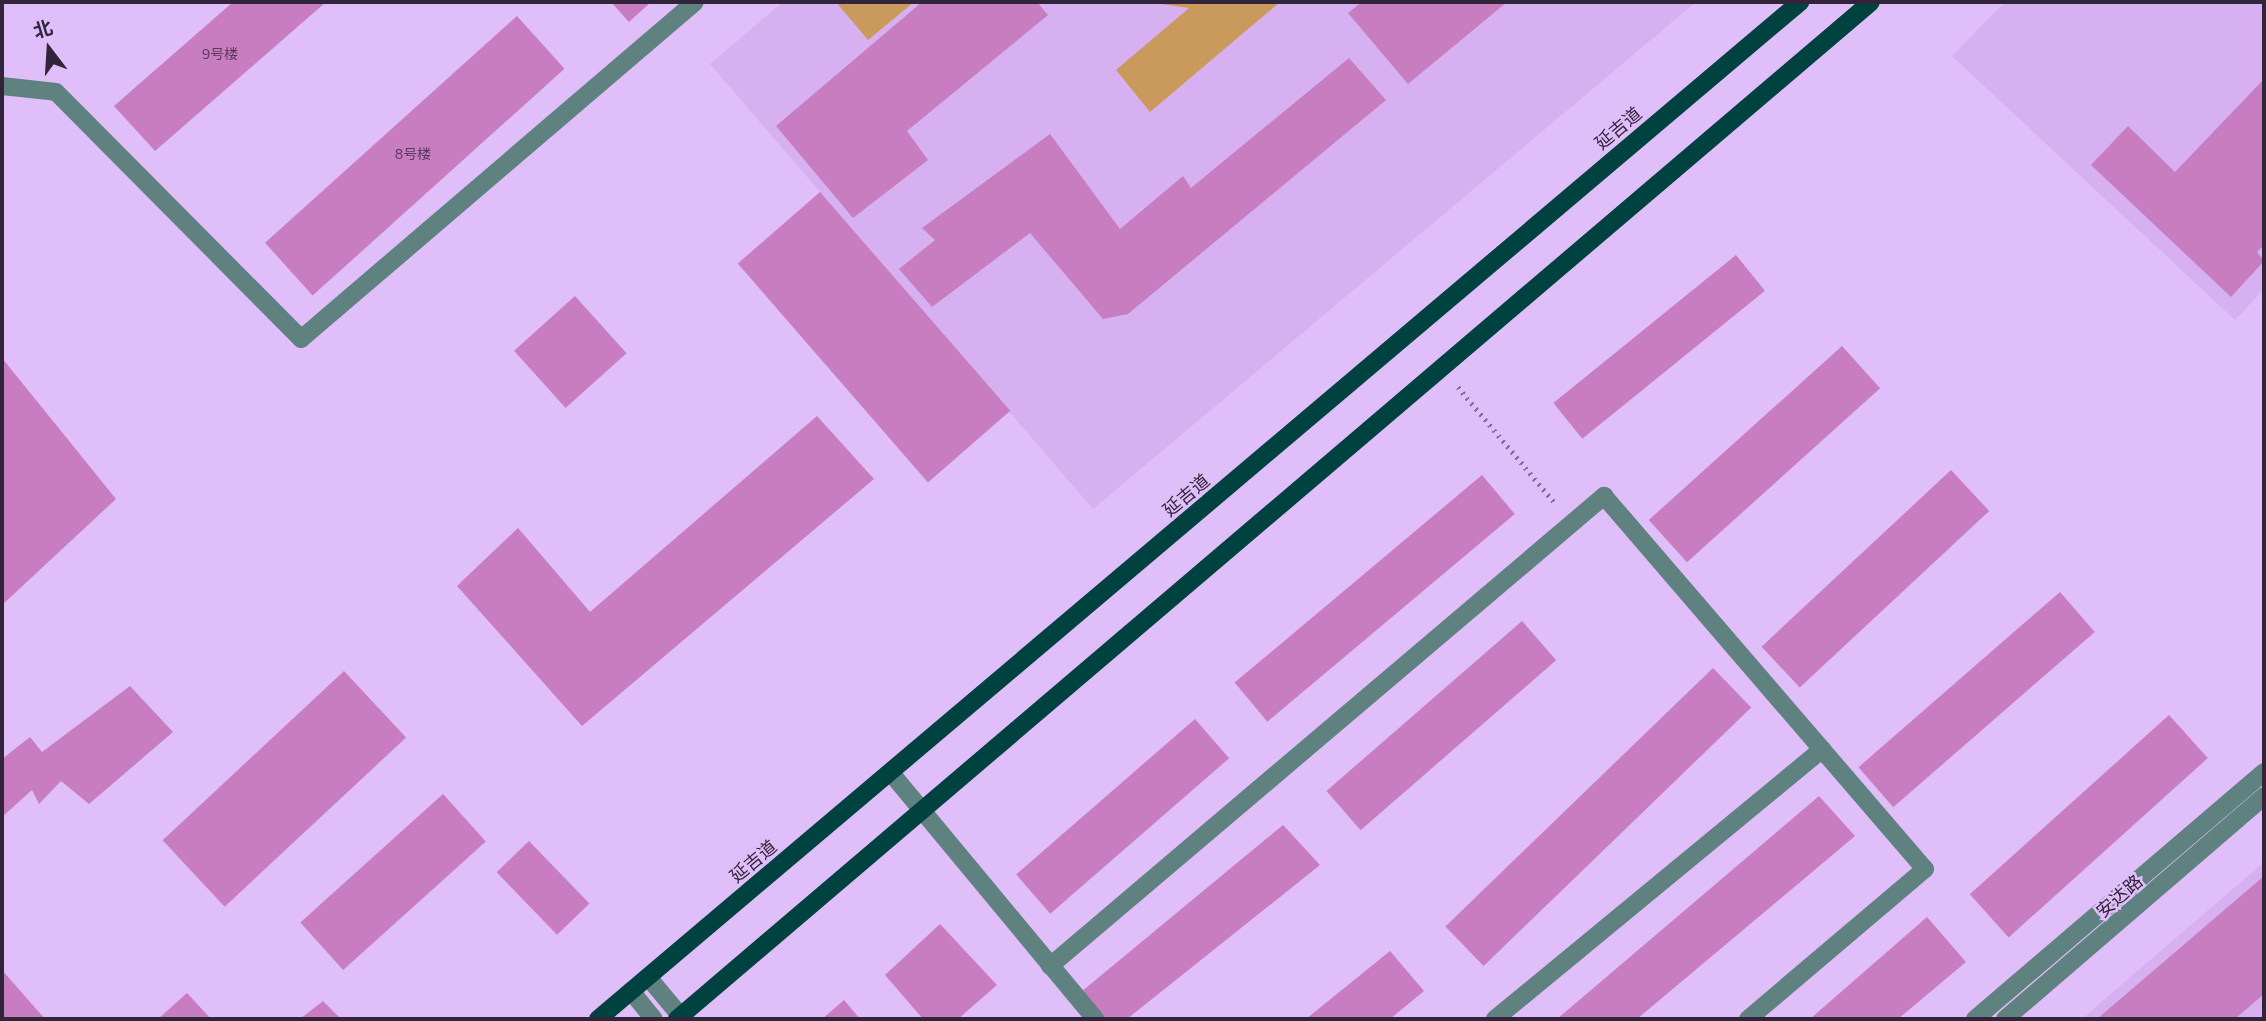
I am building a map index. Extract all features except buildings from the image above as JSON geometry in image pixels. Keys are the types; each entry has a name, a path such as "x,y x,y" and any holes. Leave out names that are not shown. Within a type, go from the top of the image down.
{"main road":[{"name":"延吉道","path":"598,1019 1800,2"},
{"path":"680,1018 1871,2"}],"street":[{"path":"2,86 56,92 301,340 695,2"},
{"path":"1050,966 1604,496 1925,869 1748,1019"},
{"path":"1496,1019 1822,749"},
{"name":"安达路","path":"1975,1019 2264,772"},
{"path":"891,773 1094,1019"},
{"name":"安达路","path":"2005,1019 2264,796"},
{"path":"648,977 680,1018"},
{"path":"631,991 654,1019"}],"path":[{"path":"1443,368 1572,524"}],"shaded area":[{"path":"783,2 1696,2 1093,509 710,64"},
{"path":"836,2 914,2 868,40"},
{"path":"1148,2 1280,2 1150,112 1116,70 1189,8"},
{"path":"2005,2 2258,2 2264,7 2264,289 2235,320 1952,56"},
{"path":"2264,862 2264,1019 2082,1019"}]}
